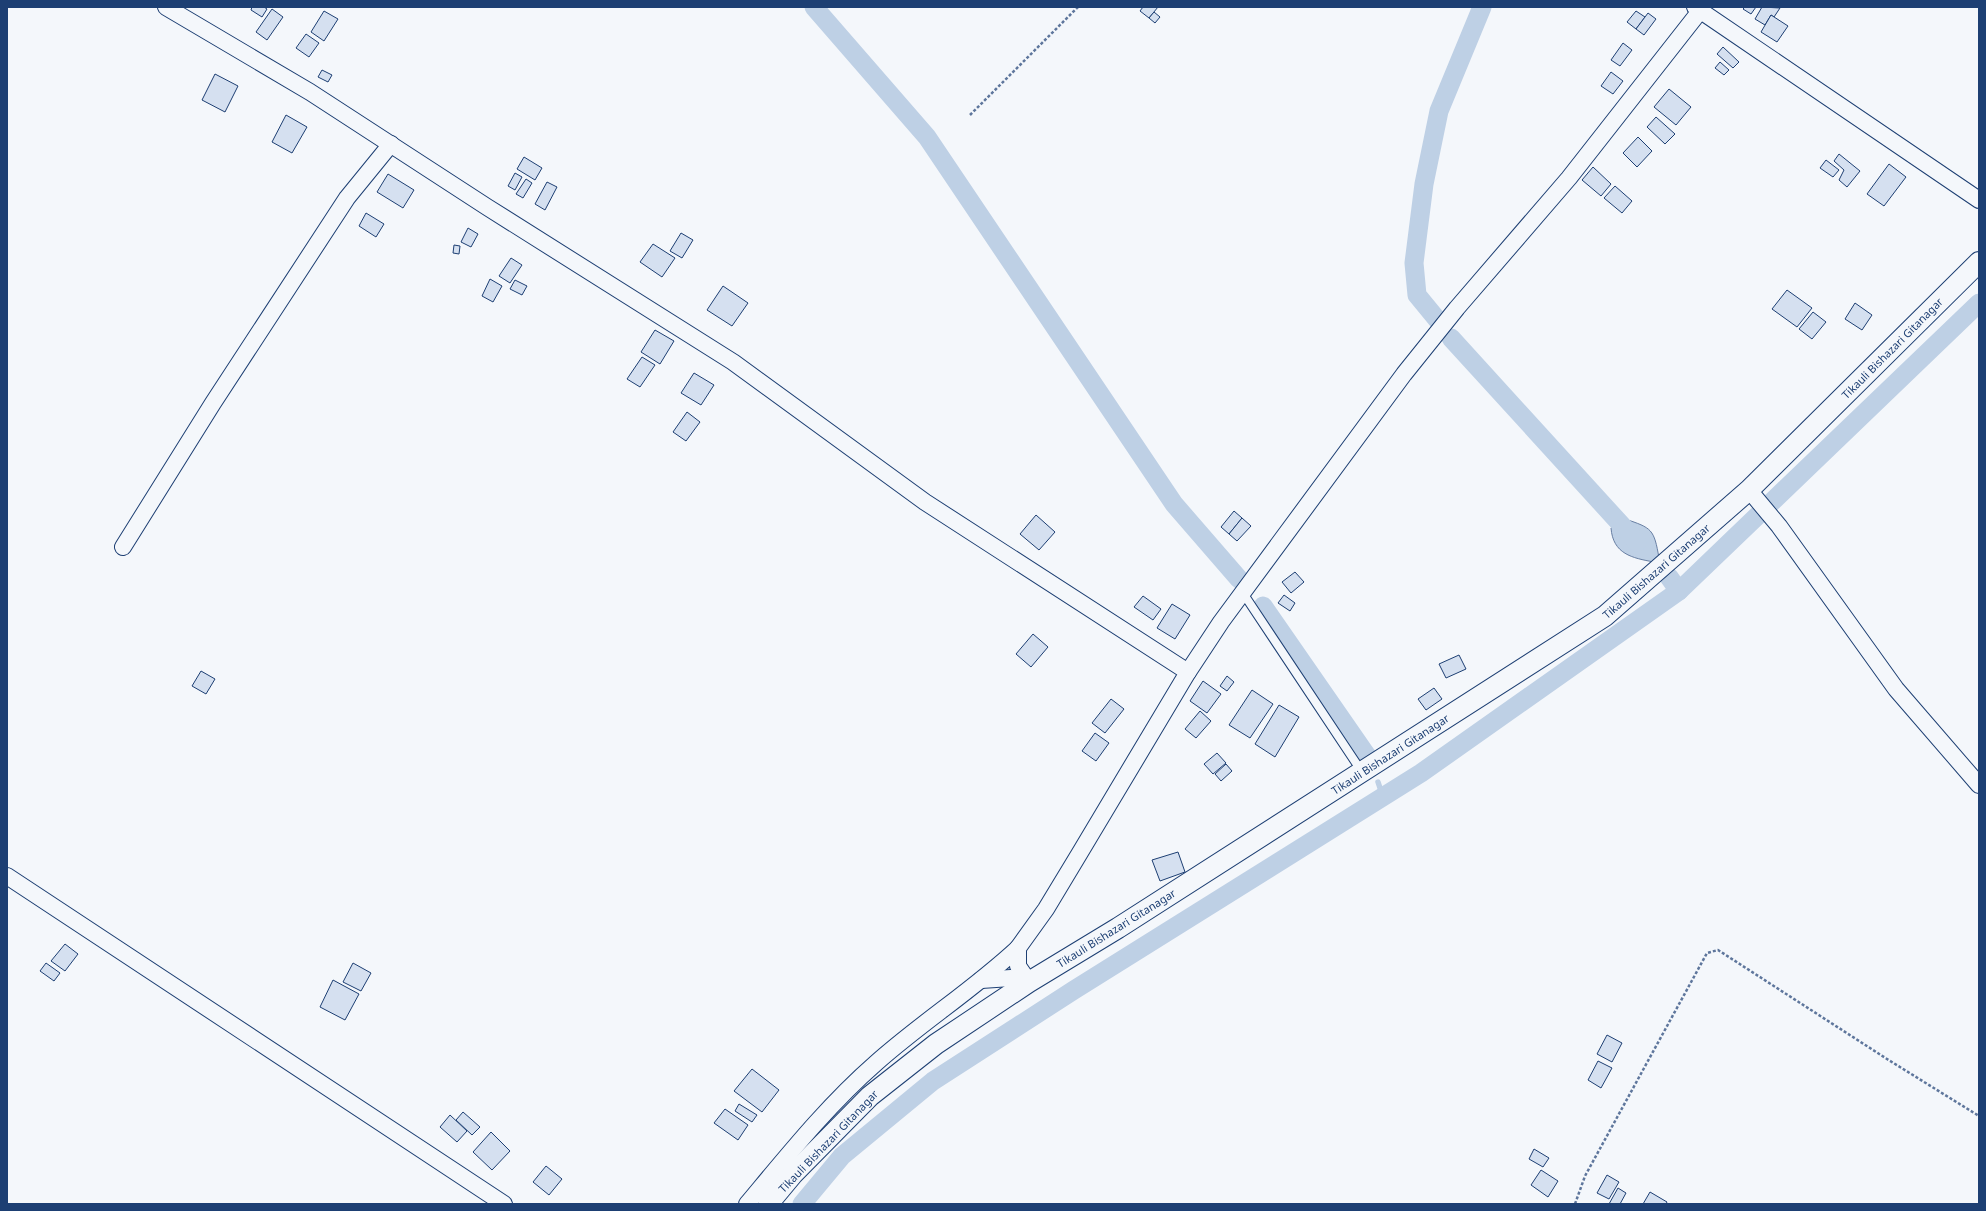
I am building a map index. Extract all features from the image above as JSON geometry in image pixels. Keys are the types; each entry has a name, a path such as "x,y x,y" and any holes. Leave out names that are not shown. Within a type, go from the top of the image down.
{"street":[{"path":"166,7 310,92 733,362 925,502 1188,672"},
{"path":"747,1204 831,1106 912,1032 982,980 1018,948 1046,909 1188,672 1243,593 1404,374 1457,308 1569,178 1697,9 1979,200"},
{"path":"123,547 212,403 347,198 391,144"},
{"name":"Tikauli Bishazari Gitanagar","path":"768,1204 794,1174 870,1096 936,1044 1029,982 1118,928 1605,616 1755,496 1979,262"},
{"path":"1755,496 1779,526 1896,689 1979,785"},
{"path":"7,876 504,1204"},
{"path":"1018,948 1018,966 1029,982"},
{"path":"982,980 1011,978 1029,982"}],"lane":[{"path":"1243,593 1362,772"}],"path":[{"path":"970,115 1078,7"},
{"path":"1575,1204 1586,1176 1707,953 1718,950 1887,1059 1979,1116"}],"water":[{"path":"1625,519 1641,525 1653,535 1659,558 1654,562 1631,556 1615,544 1611,528"}],"building":[{"path":"252,7 264,7 267,9 262,17 251,10"},
{"path":"1143,7 1158,7 1149,18 1140,11"},
{"path":"1745,7 1756,7 1751,14 1743,9"},
{"path":"1762,7 1780,8 1774,17 1771,15 1765,25 1755,19"},
{"path":"272,9 283,17 267,40 256,32"},
{"path":"324,11 338,19 324,41 311,32"},
{"path":"1636,11 1645,17 1636,29 1627,22"},
{"path":"1154,12 1160,17 1155,23 1149,18"},
{"path":"1648,13 1656,19 1644,35 1636,29"},
{"path":"1771,15 1788,26 1777,42 1761,32"},
{"path":"306,34 319,43 309,57 296,48"},
{"path":"1623,43 1632,50 1620,66 1611,60"},
{"path":"1723,47 1739,62 1733,68 1717,54"},
{"path":"1720,62 1729,70 1724,75 1715,68"},
{"path":"322,70 332,75 328,82 318,77"},
{"path":"1611,72 1623,81 1613,94 1601,86"},
{"path":"215,74 238,86 225,112 202,100"},
{"path":"1669,89 1691,107 1676,125 1654,107"},
{"path":"286,115 307,127 292,153 272,142"},
{"path":"1656,117 1675,134 1665,144 1647,127"},
{"path":"1638,137 1652,151 1637,167 1623,153"},
{"path":"1839,154 1860,171 1847,187 1839,180 1844,170 1834,161"},
{"path":"524,157 542,168 535,180 517,169"},
{"path":"1826,160 1839,170 1833,177 1820,168"},
{"path":"1889,164 1906,177 1884,206 1867,194"},
{"path":"1593,167 1611,184 1601,196 1582,180"},
{"path":"515,173 522,177 515,190 508,186"},
{"path":"388,174 414,190 403,208 377,192"},
{"path":"526,179 532,183 523,198 516,194"},
{"path":"547,182 557,187 545,210 535,204"},
{"path":"1615,186 1632,201 1622,213 1604,198"},
{"path":"366,213 384,224 376,237 359,226"},
{"path":"468,228 478,234 471,247 461,242"},
{"path":"681,233 693,240 682,258 670,251"},
{"path":"653,244 675,258 662,277 640,262"},
{"path":"454,245 460,246 459,254 453,253"},
{"path":"511,258 522,265 510,283 499,276"},
{"path":"490,279 502,286 493,302 482,296"},
{"path":"515,280 527,286 522,295 510,289"},
{"path":"723,286 748,303 732,326 707,310"},
{"path":"1787,290 1812,308 1797,327 1772,309"},
{"path":"1855,303 1872,315 1862,330 1845,319"},
{"path":"1813,312 1826,322 1812,339 1799,329"},
{"path":"655,330 674,341 660,364 641,352"},
{"path":"642,357 655,365 640,387 627,379"},
{"path":"694,373 714,385 701,405 681,393"},
{"path":"687,412 700,422 686,441 673,432"},
{"path":"1234,511 1242,518 1229,534 1221,527"},
{"path":"1036,515 1055,532 1039,550 1020,534"},
{"path":"1242,518 1251,526 1237,541 1229,534"},
{"path":"1295,572 1304,582 1291,593 1282,582"},
{"path":"1284,595 1295,603 1290,611 1278,603"},
{"path":"1143,596 1161,609 1153,620 1134,607"},
{"path":"1172,604 1190,615 1175,639 1157,628"},
{"path":"1033,634 1048,647 1031,667 1016,654"},
{"path":"1459,655 1466,669 1446,678 1439,664"},
{"path":"201,671 215,679 206,694 192,686"},
{"path":"1227,676 1234,682 1227,691 1220,686"},
{"path":"1203,681 1221,694 1207,713 1190,701"},
{"path":"1434,688 1442,699 1426,710 1418,699"},
{"path":"1252,690 1273,704 1250,738 1229,725"},
{"path":"1111,699 1124,709 1105,733 1092,723"},
{"path":"1279,705 1299,717 1275,757 1255,744"},
{"path":"1200,711 1211,721 1196,738 1185,729"},
{"path":"1095,733 1109,743 1096,761 1082,751"},
{"path":"1217,753 1226,763 1213,774 1204,764"},
{"path":"1226,764 1232,771 1221,781 1215,774"},
{"path":"1178,852 1185,872 1160,881 1152,860"},
{"path":"65,944 78,954 65,971 51,961"},
{"path":"46,963 60,973 54,981 40,971"},
{"path":"353,963 371,973 361,991 343,982"},
{"path":"333,980 359,994 345,1020 320,1007"},
{"path":"1607,1035 1622,1043 1612,1062 1597,1054"},
{"path":"1598,1061 1612,1068 1601,1088 1588,1080"},
{"path":"752,1069 779,1090 762,1112 734,1091"},
{"path":"739,1104 757,1115 752,1122 735,1111"},
{"path":"725,1109 748,1125 738,1140 714,1123"},
{"path":"463,1112 480,1127 472,1135 456,1120"},
{"path":"450,1115 467,1131 457,1142 440,1127"},
{"path":"491,1132 510,1151 492,1170 473,1152"},
{"path":"1534,1149 1549,1158 1543,1167 1529,1159"},
{"path":"546,1166 562,1179 549,1195 533,1182"},
{"path":"1541,1170 1558,1181 1548,1197 1531,1185"},
{"path":"1607,1175 1619,1182 1609,1199 1597,1193"},
{"path":"1618,1188 1626,1193 1620,1204 1609,1204"},
{"path":"1650,1192 1667,1202 1666,1204 1643,1204"}],"waterway":[{"path":"814,7 927,137 1174,504 1239,579"},
{"path":"1440,323 1417,295 1414,263 1424,184 1439,111 1482,7"},
{"path":"802,1204 842,1156 933,1081 1074,990 1421,773 1679,591 1979,303"},
{"path":"1451,338 1637,542"},
{"path":"1669,577 1679,591"},
{"path":"1263,606 1367,756"},
{"path":"1378,782 1383,797"}]}
